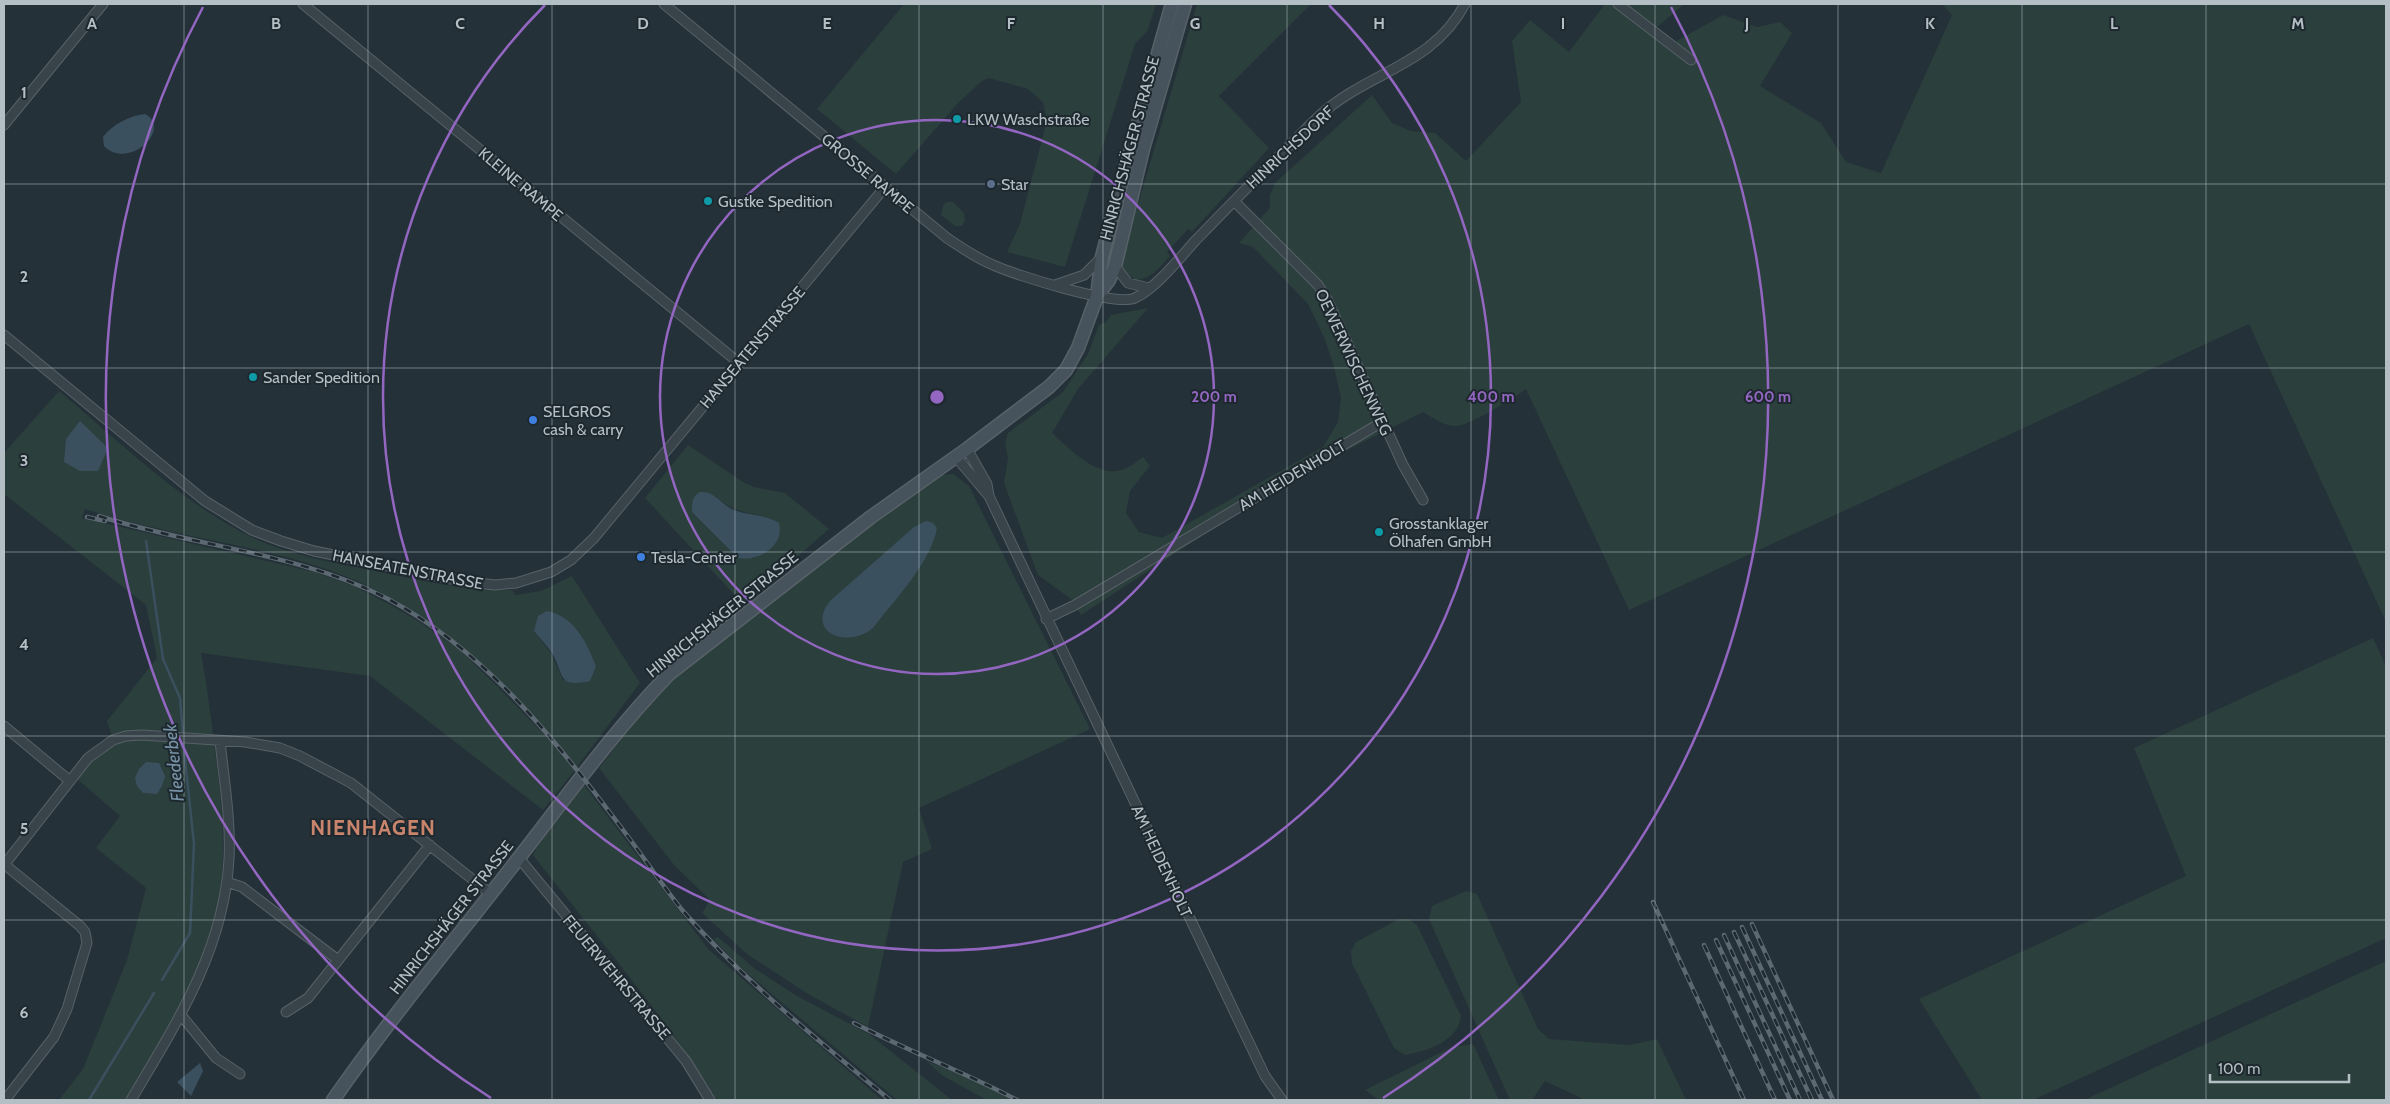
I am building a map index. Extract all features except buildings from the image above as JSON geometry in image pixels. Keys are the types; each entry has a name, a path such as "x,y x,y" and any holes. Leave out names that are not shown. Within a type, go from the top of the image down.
{"main road":[{"name":"HINRICHSHÄGER STRASSE","path":"333,1100 393,1018 518,858 645,699 669,674 871,517 968,449 1058,379 1078,348 1097,296 1102,257 1172,4"},
{"name":"HINRICHSHÄGER STRASSE","path":"1097,296 1109,280 1115,266 1143,149 1186,4"}],"street":[{"path":"4,125 103,4"},
{"name":"KLEINE RAMPE","path":"303,4 738,364"},
{"name":"GROSSE RAMPE","path":"664,4 967,252 1006,270 1097,296"},
{"name":"HINRICHSDORF","path":"1097,296 1123,301 1135,298 1149,288 1326,110 1350,94 1426,51 1452,25 1465,4"},
{"path":"1618,4 1691,60"},
{"name":"HANSEATENSTRASSE","path":"4,335 205,501 252,530 314,551 469,583 496,585 516,583 542,576 579,553 594,538 885,186"},
{"name":"OEWERWISCHENWEG","path":"1234,201 1318,285 1327,300 1420,501"},
{"name":"HINRICHSHÄGER STRASSE","path":"1055,285 1084,275 1102,257"},
{"path":"1115,266 1128,283 1149,288"},
{"name":"AM HEIDENHOLT","path":"1046,619 1075,605 1382,422"},
{"name":"AM HEIDENHOLT","path":"968,449 987,484 989,496"},
{"name":"AM HEIDENHOLT","path":"956,457 989,496 1265,1076 1282,1100"},
{"path":"4,726 70,781"},
{"path":"6,1100 54,1037 67,1009 87,943 85,932 80,926 4,865 70,781 100,748 126,736 142,735 245,742 280,748 323,767 351,783 491,894"},
{"path":"131,1100 198,984 212,948 227,882 229,834 220,741"},
{"path":"286,1012 308,998 430,845"},
{"name":"FEUERWEHRSTRASSE","path":"518,858 680,1054 710,1100"},
{"path":"227,882 242,887 338,960"},
{"path":"181,1015 216,1058 240,1074"}],"green space":[{"path":"904,4 1156,4 1148,30 1135,44 1065,267 1007,252 1020,224 1047,120 1043,102 1028,89 989,78 982,81 960,101 896,174 817,109"},
{"path":"1197,4 1311,4 1219,96 1269,148 1192,232 1188,229 1167,252 1170,256 1159,268 1151,275 1136,280 1123,271 1121,262"},
{"path":"1605,4 1684,4 1655,29 1673,43 1723,15 1757,27 1780,22 1792,33 1760,86 1821,123 1846,162 1881,173 1952,15 1942,4 2386,4 2386,622 2249,324 1629,610 1526,389 1492,411 1462,425 1447,425 1423,412 1347,450 1237,513 1081,615 1071,599 1038,575 1004,483 1008,458 1005,443 1008,433 1063,392 1088,354 1099,325 1106,322 1111,315 1148,308 1078,389 1052,433 1076,454 1106,471 1126,468 1143,457 1150,466 1130,491 1126,513 1139,532 1162,538 1323,447 1338,422 1341,398 1334,367 1324,337 1308,304 1253,247 1239,243 1270,208 1270,195 1275,183 1372,95 1392,123 1411,131 1435,133 1466,161 1521,102 1512,41 1530,20 1569,52"},
{"path":"946,202 953,202 964,213 965,221 962,226 955,226 941,215"},
{"path":"59,391 132,454 184,495 238,530 280,549 326,561 435,583 465,588 512,590 515,595 541,591 572,576 640,683 577,767 493,674 429,622 394,600 357,581 317,566 259,550 114,518 85,509 82,518 314,572 354,586 387,603 418,621 460,650 555,746 575,770 543,810 370,676 201,653 209,702 223,830 221,883 212,935 203,961 186,997 126,1100 59,1100 83,1069 127,960 146,888 96,848 120,816 76,778 97,753 114,743 107,721 157,658 146,605 4,494 4,453","holes":["534,631 590,681 563,680 551,653"]},
{"path":"688,445 743,482 754,487 785,493 829,529 743,604 645,498","holes":["716,496 734,509 771,518 692,503"]},
{"path":"953,474 969,486 1090,729 919,808 932,849 903,862 868,1027 808,994 747,954 702,913 710,900 674,865 599,768 649,704 674,676 874,520 938,475"},
{"path":"2373,638 2386,666 2386,938 2033,1100 1982,1100 1919,999 2186,876 2134,748"},
{"path":"584,785 708,949 882,1100 717,1100 652,1006 533,855"},
{"path":"1466,891 1477,894 1538,1029 1549,1039 1629,1045 1657,1039 1686,1100 1585,1100 1545,1081 1532,1100 1510,1100 1429,919 1432,906"},
{"path":"1399,919 1409,919 1417,925 1461,1016 1459,1025 1448,1038 1423,1051 1405,1055 1394,1048 1352,963 1351,951 1356,942"},
{"path":"718,937 754,968 797,996 869,1034 952,1100 897,1100 740,967 713,939"},
{"path":"2386,961 2386,1100 2084,1100"},
{"path":"1473,1044 1499,1100 1379,1100 1365,1090 1452,1047"},
{"path":"926,1061 973,1079 1011,1100 987,1100 943,1076"}],"water":[{"path":"145,114 152,121 154,129 151,137 144,145 135,151 125,154 114,152 104,146 103,137 112,128 127,119"},
{"path":"80,421 108,448 98,471 80,471 64,462 66,439"},
{"path":"700,492 714,496 734,510 768,518 779,523 778,539 768,551 761,555 746,559 738,558 692,512 693,500"},
{"path":"926,521 933,523 937,528 927,555 911,581 873,628 863,634 852,637 842,637 826,629 823,622 824,612 830,601 914,527"},
{"path":"547,611 565,618 584,640 596,666 590,681 572,683 567,681 561,674 552,653 534,631 538,616"},
{"path":"146,762 159,763 165,776 157,794 143,793 137,786 135,778 139,769"},
{"path":"200,1063 203,1071 191,1096 177,1082"}],"waterway":[{"name":"Fleederbek","path":"146,541 163,659 180,698 183,735"},
{"name":"Fleederbek","path":"162,980 190,933 194,844 183,740"},
{"name":"Fleederbek","path":"89,1100 154,993"}],"railway":[{"path":"99,516 135,527 282,560 318,571 354,583 388,599 425,621 460,647 492,676 552,739 632,842 676,903 731,962 783,1010 890,1100"},
{"path":"87,517 105,521"},
{"path":"1653,902 1744,1100"},
{"path":"1752,924 1833,1100"},
{"path":"1742,927 1822,1100"},
{"path":"1734,932 1812,1100"},
{"path":"1724,935 1800,1100"},
{"path":"1716,940 1790,1100"},
{"path":"1704,945 1775,1100"},
{"path":"854,1023 1017,1100"}],"place":[{"name":"LKW Waschstraße","path":"957,119"},
{"name":"Star","path":"991,184"},
{"name":"Gustke Spedition","path":"708,201"},
{"name":"Sander Spedition","path":"253,377"},
{"name":"SELGROS cash & carry","path":"533,420"},
{"name":"Grosstanklager Ölhafen GmbH","path":"1379,532"},
{"name":"Tesla-Center","path":"641,557"}],"district":[{"name":"NIENHAGEN","path":"373,828"}]}
